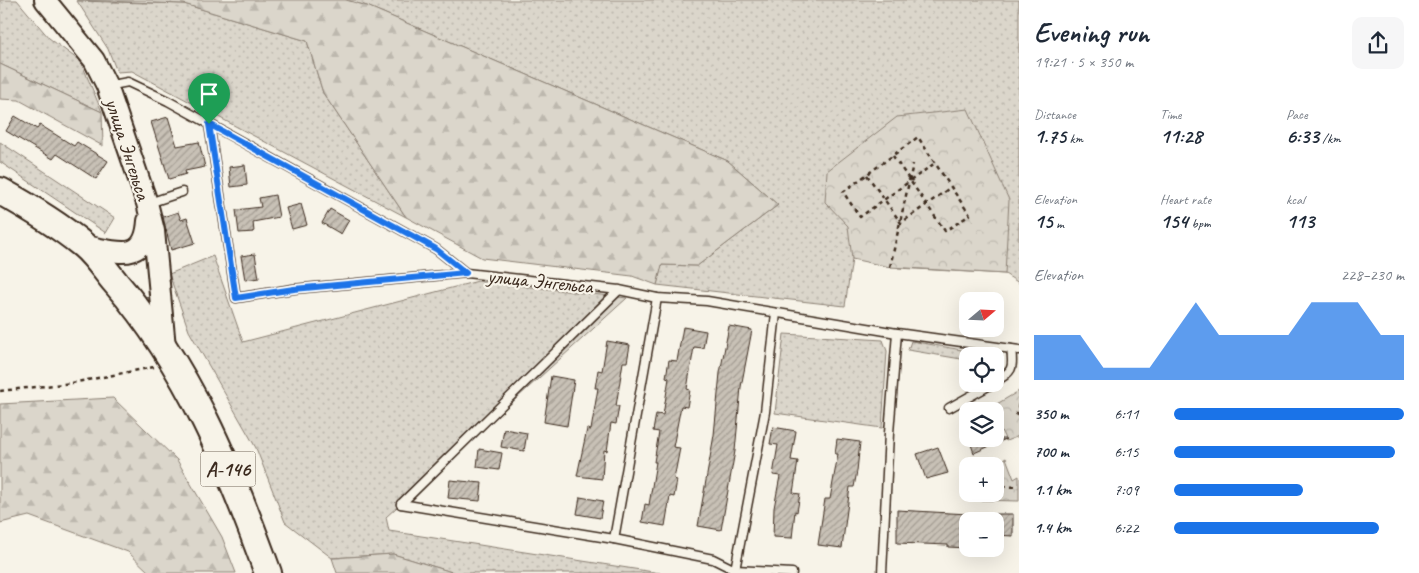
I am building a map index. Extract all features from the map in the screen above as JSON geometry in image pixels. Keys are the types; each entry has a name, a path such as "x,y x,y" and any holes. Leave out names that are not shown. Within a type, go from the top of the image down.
{"highway":[{"name":"А-146","path":"0,191 36,211 84,246 127,295 165,347 180,370 206,419 241,498 268,573"}],"street":[{"name":"улица Энгельса","path":"45,0 94,60 107,86 154,231 165,347"},
{"name":"улица Энгельса","path":"84,246 125,253 134,252 143,245 148,231 148,208"}],"lane":[{"name":"улица Энгельса","path":"107,86 128,82 209,124 436,249 466,273 619,290 657,298 707,301 898,333 1015,350"},
{"path":"209,124 236,298 294,289 466,273"},
{"path":"148,208 182,192"},
{"path":"619,290 401,504 614,539 713,559 736,570 792,573"},
{"path":"614,539 657,298"},
{"path":"736,570 765,412 776,313"},
{"path":"882,573 889,433 898,333"},
{"path":"1004,376 1010,372 1015,350"},
{"path":"949,408 978,392"}],"path":[{"path":"892,156 910,181 945,232 970,215 918,137 892,156 843,192 860,216 910,181 935,163"},
{"path":"890,267 913,164"},
{"path":"867,175 901,223"},
{"path":"901,223 951,187"},
{"path":"0,391 72,383 152,367 180,370"},
{"path":"1019,404 1016,417 1019,419"},
{"path":"1004,486 1019,487"}],"green space":[{"path":"0,0 17,0 49,38 81,62 102,112 0,64"},
{"path":"76,0 346,0 367,6 728,161 778,205 697,266 662,265 657,285 632,276 482,258 406,217 323,93 307,41 184,4"},
{"path":"346,0 1019,0 1019,283 1005,274 898,268 860,228 852,259 845,306 657,285 662,265 697,266 778,205 728,161 367,6"},
{"path":"77,1 184,4 307,41 323,93 406,217 132,71 117,72 108,49"},
{"path":"0,64 102,112 103,146 19,100 0,99"},
{"path":"968,109 1009,200 1005,274 890,267 852,259 848,226 825,202 827,171 897,117"},
{"path":"0,142 115,218 106,233 0,162"},
{"path":"213,256 243,342 478,281 627,298 386,517 389,531 660,573 455,573 393,554 332,558 285,522 256,448 189,331 169,274"},
{"path":"784,334 883,340 887,351 882,428 775,413"},
{"path":"911,341 959,349 959,359 908,350"},
{"path":"1019,391 1019,436 1006,441 1004,437 1004,402 1000,402"},
{"path":"113,398 177,460 222,537 236,573 150,573 128,552 29,516 0,523 0,404"},
{"path":"1006,458 1014,479 1019,476 1019,501 1004,501 1004,459"},
{"path":"393,554 455,573 337,573 332,558"}],"building":[{"path":"15,116 37,129 40,125 74,146 77,142 108,161 96,179 57,154 53,159 6,131"},
{"path":"168,117 177,146 199,142 205,167 185,171 186,174 169,179 151,122"},
{"path":"245,165 247,185 231,187 229,167"},
{"path":"275,195 279,217 253,222 254,232 239,233 236,210 261,207 259,198"},
{"path":"301,204 307,225 292,229 286,208"},
{"path":"330,209 349,220 341,234 322,223"},
{"path":"178,212 181,220 187,218 195,243 171,250 163,217"},
{"path":"255,254 259,278 245,280 241,256"},
{"path":"729,326 752,330 741,387 735,451 721,530 698,526 714,435 720,373"},
{"path":"683,327 706,331 703,348 694,347 687,389 690,390 687,407 681,406 673,447 680,448 674,479 677,480 674,497 670,496 665,526 642,522 645,504 649,505 656,462 654,462 659,432 653,431 656,414 663,415 669,378 666,377 669,360 677,361"},
{"path":"607,341 630,345 627,362 623,362 616,406 619,406 616,424 611,423 607,451 604,450 602,479 577,476 587,429 591,430 598,388 595,388 598,370 602,371"},
{"path":"551,376 574,380 567,426 544,422"},
{"path":"773,427 796,431 791,460 798,461 793,493 800,494 797,512 795,511 792,538 773,537 774,508 780,476 773,475 778,445 770,444"},
{"path":"504,429 527,433 524,451 501,447"},
{"path":"837,439 860,442 854,487 850,487 842,548 818,545 825,499 830,499 838,454 835,454"},
{"path":"938,447 948,473 926,479 917,454"},
{"path":"972,447 988,447 974,453"},
{"path":"479,449 502,453 499,470 477,467"},
{"path":"450,480 482,483 480,501 448,498"},
{"path":"580,497 603,501 600,518 577,514"},
{"path":"897,510 959,513 959,548 948,547 948,545 897,543"},
{"path":"1004,514 1013,514 1013,536 1004,536"}],"route":[{"path":"209,124 436,249 466,273 294,289 236,298 209,124"}]}
